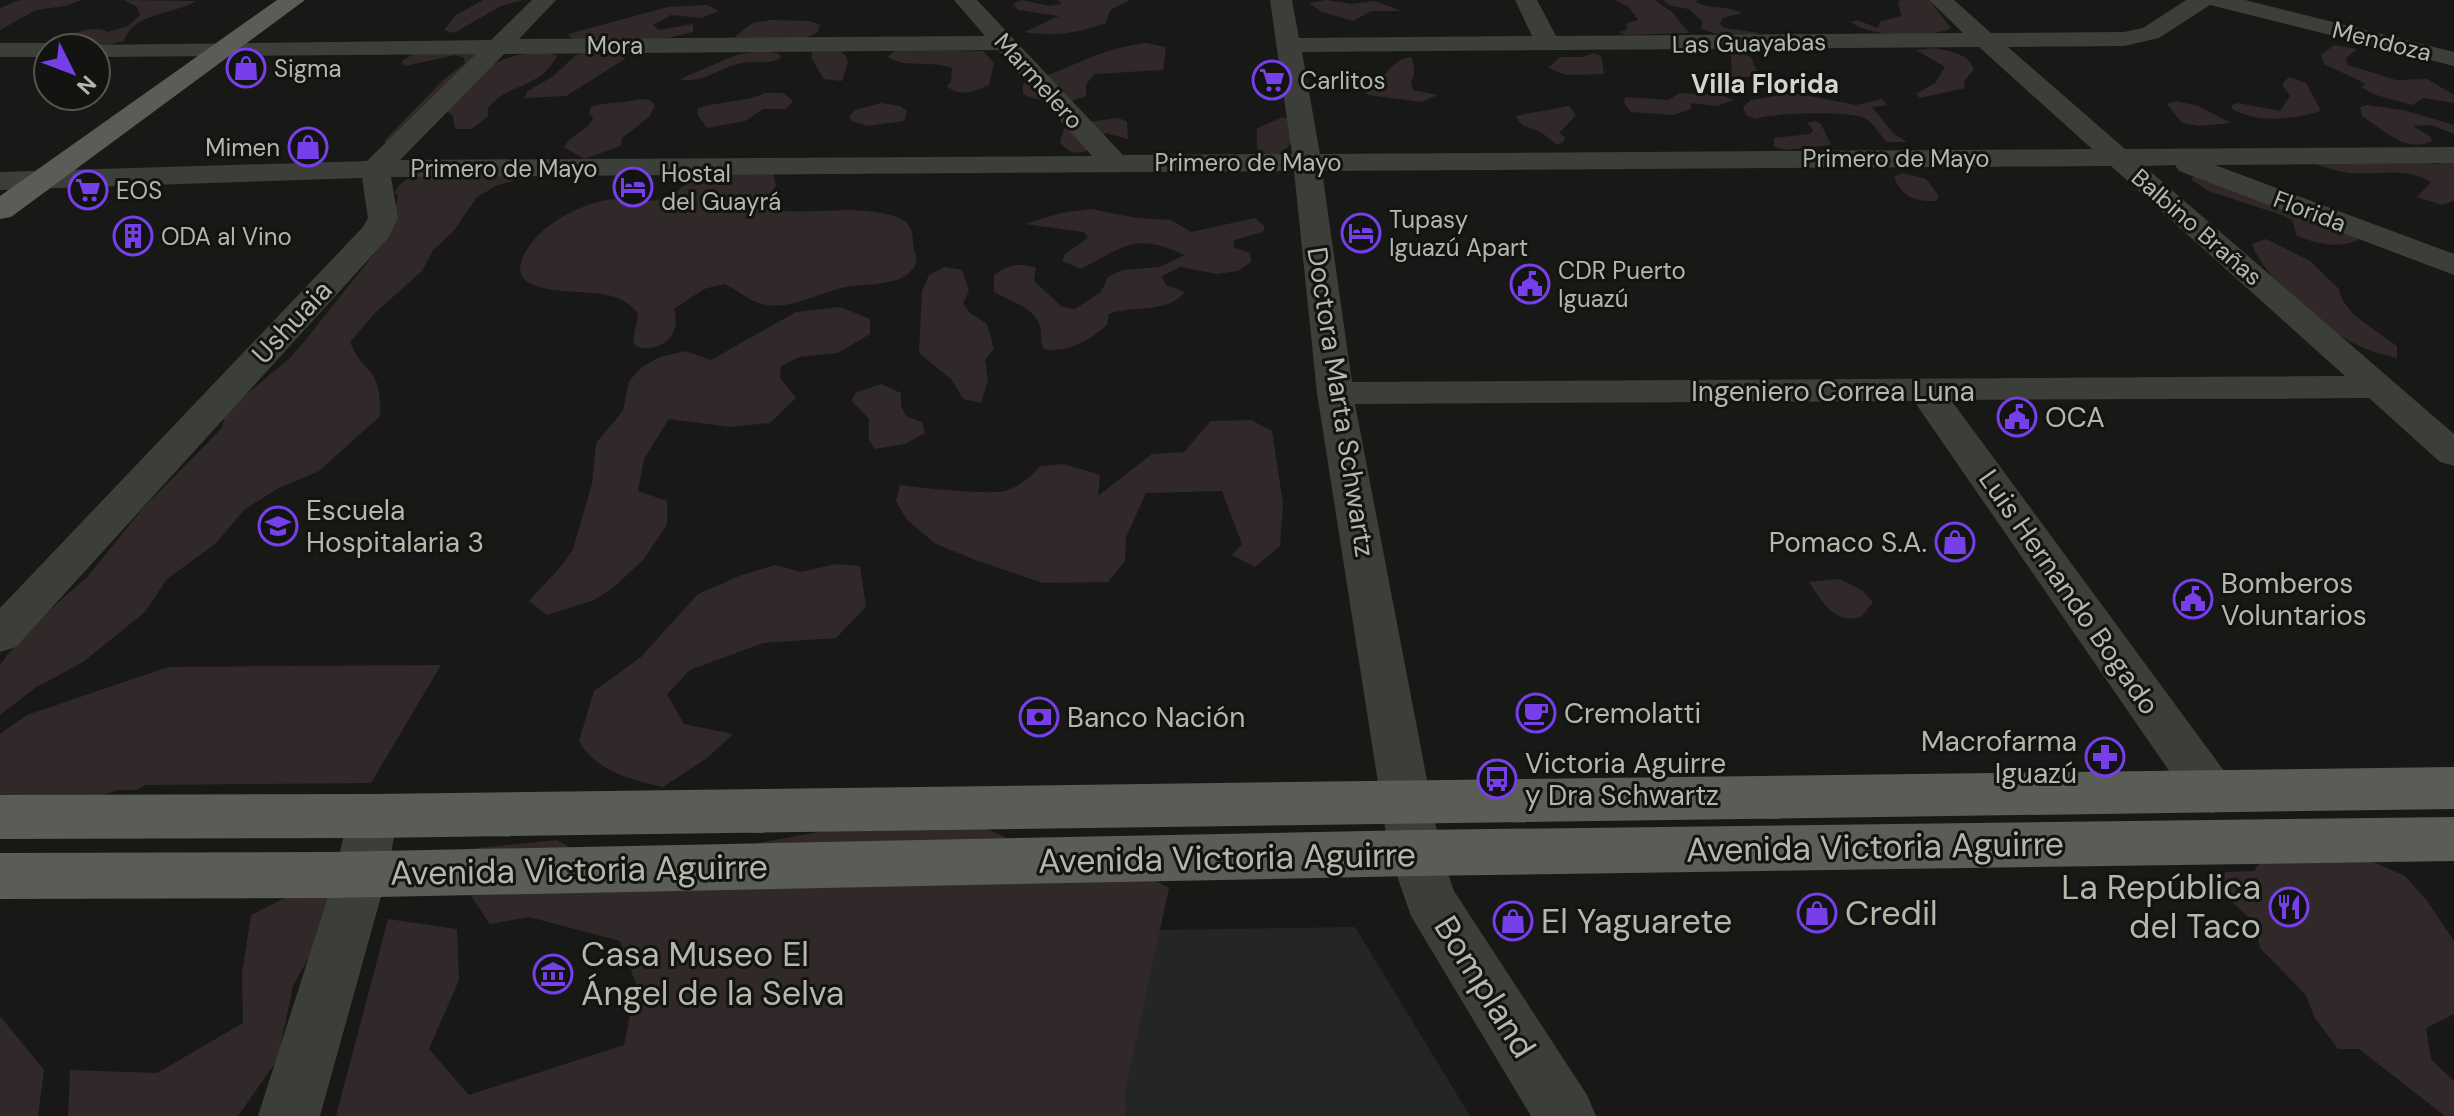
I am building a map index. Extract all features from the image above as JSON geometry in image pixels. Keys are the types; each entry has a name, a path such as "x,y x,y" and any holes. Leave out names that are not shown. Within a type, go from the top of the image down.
{"main road":[{"path":"0,210 293,0"},
{"name":"Avenida Victoria Aguirre","path":"0,876 361,875 2212,793 2454,788"},
{"name":"Avenida Victoria Aguirre","path":"0,817 373,816 2454,839"}],"street":[{"path":"375,169 545,0"},
{"name":"Marmelero","path":"965,0 1114,163"},
{"name":"Doctora Marta Schwartz","path":"1281,0 1307,162 1335,393 1411,828"},
{"path":"1526,0 1549,45"},
{"name":"Balbino Brañas","path":"1940,0 2454,454"},
{"name":"Las Guayabas","path":"1286,45 2124,39 2151,33 2202,0"},
{"name":"Mendoza","path":"2218,0 2454,59"},
{"name":"Mora","path":"112,50 1004,43"},
{"path":"0,50 32,50"},
{"name":"Primero de Mayo","path":"0,181 375,169 2454,155"},
{"name":"Florida","path":"2166,156 2454,265"},
{"name":"Ushuaia","path":"0,636 377,231 383,218 375,169"},
{"name":"Ingeniero Correa Luna","path":"1335,393 2378,387"},
{"name":"Luis Hernando Bogado","path":"1926,391 2212,793"},
{"path":"289,1116 361,875 373,816"},
{"name":"Bompland","path":"1411,828 1430,900 1565,1116"}],"shaded area":[{"path":"20,0 81,0 36,10 0,30 0,8"},
{"path":"124,0 196,1 145,19 136,24 124,41 112,44 112,32 108,32 128,26 140,15 137,7"},
{"path":"483,0 523,0 501,6 454,33 444,30 456,15"},
{"path":"1022,0 1049,6 1062,4 1058,0 1130,0 1110,10 1106,23 1075,32 1045,34 1024,32 1059,16 1018,10 1013,4"},
{"path":"1326,0 1351,4 1375,1 1402,11 1371,11 1353,21 1322,12 1309,3"},
{"path":"1615,0 1655,0 1672,12 1689,33 1625,35 1619,32 1626,30 1627,23 1638,20 1629,7"},
{"path":"1663,0 1697,0 1702,4 1742,13 1722,18 1720,24 1724,28 1760,33 1739,37 1708,31 1701,28 1703,22 1689,9 1671,6"},
{"path":"1900,0 1929,0 1951,28 1929,34 1900,35 1871,31 1851,22 1857,20 1877,28 1881,21 1902,16 1898,4"},
{"path":"707,5 719,11 701,18 671,15 653,25 659,30 693,24 693,32 668,38 573,40 568,34 668,7"},
{"path":"810,21 820,25 818,32 803,40 738,40 736,36 752,23"},
{"path":"94,29 108,32 78,32"},
{"path":"1146,43 1166,47 1163,70 1094,74 1086,85 1086,96 1071,101 1046,101 1023,94 1023,84 1114,49"},
{"path":"2334,45 2357,49 2346,58 2348,65 2396,80 2427,79 2454,95 2454,103 2424,98 2412,105 2376,95 2361,87 2365,84 2362,82 2324,64 2321,55"},
{"path":"836,48 846,56 848,63 842,81 824,79 811,58 813,51"},
{"path":"1933,48 1963,56 1974,70 1964,81 1965,88 1920,98 1916,94 1935,83 1945,67 1916,50"},
{"path":"897,49 983,51 994,63 989,85 957,92 947,86 951,82 952,68 902,63 888,57"},
{"path":"765,50 779,54 781,58 734,65 696,79 680,79 736,55"},
{"path":"591,51 624,52 625,59 566,96 524,98 528,91 552,77 576,55"},
{"path":"1730,51 1751,57 1759,76 1728,78 1715,74 1732,70"},
{"path":"416,52 481,54 391,142 383,142 443,80 465,63 464,58 456,55 405,66 401,62"},
{"path":"546,52 557,56 542,75 496,100 488,108 488,116 472,129 455,129 453,116 447,111 478,76 499,61"},
{"path":"1593,53 1601,56 1604,74 1567,75 1548,68 1560,57 1584,57"},
{"path":"1411,57 1414,66 1413,90 1438,95 1422,102 1368,95 1365,91 1398,61"},
{"path":"2289,77 2306,83 2321,111 2277,119 2254,117 2232,109 2232,105 2238,103 2280,111 2290,96 2282,84"},
{"path":"764,93 783,93 793,101 786,109 763,109 745,121 707,128 697,114 698,108"},
{"path":"1680,93 1721,95 1734,100 1716,106 1691,103 1691,109 1673,115 1631,112 1624,103 1625,97 1668,100"},
{"path":"1794,93 1856,105 1882,99 1887,105 1872,107 1893,133 1907,142 1886,142 1872,124 1858,116 1811,113 1755,119 1746,115 1743,107 1751,100"},
{"path":"650,100 655,106 649,117 622,138 621,146 584,159 564,147 590,123 593,118 589,113 591,107"},
{"path":"2176,101 2198,106 2231,123 2199,126 2182,123 2167,104"},
{"path":"881,103 900,106 907,111 904,121 867,126 849,117 855,110"},
{"path":"2367,105 2403,110 2454,125 2454,134 2431,125 2413,126 2431,137 2432,141 2422,144 2404,142 2362,116 2360,107"},
{"path":"1569,106 1576,115 1559,133 1565,137 1564,142 1557,145 1541,132 1522,125 1515,116"},
{"path":"1283,117 1297,123 1290,144 1274,157 1257,151 1257,128"},
{"path":"1119,118 1127,122 1128,139 1105,133 1096,145 1078,153 1060,142 1064,129 1071,124"},
{"path":"1815,121 1821,124 1831,145 1785,150 1774,147 1774,138 1810,134 1813,130 1807,123"},
{"path":"2385,159 2435,164 2454,161 2454,201 2442,205 2417,197 2431,182 2411,174 2348,173 2310,163"},
{"path":"440,169 529,171 523,178 498,185 477,197 453,232 433,250 422,271 376,312 350,342 376,380 380,416 319,471 277,489 245,509 215,544 167,579 145,612 83,662 35,688 0,715 0,665 7,655 41,618 88,576 144,507 222,428 226,411 289,359 303,343 390,230 398,187 414,176"},
{"path":"714,172 773,174 776,186 764,202 771,210 849,210 899,218 911,229 916,264 897,280 836,289 784,305 757,302 724,284 704,289 674,309 675,327 668,340 646,348 637,347 633,342 638,314 627,303 607,295 540,287 527,282 521,273 522,259 533,241 550,225 572,212 608,200 661,199"},
{"path":"1903,173 1926,179 1938,195 1937,201 1907,195 1895,180 1895,176"},
{"path":"2193,176 2354,234 2358,240 2328,244 2297,236 2292,220 2208,191 2192,180"},
{"path":"1091,209 1137,218 1171,220 1191,232 1255,218 1265,227 1263,232 1234,240 1233,247 1250,253 1251,262 1238,271 1217,274 1180,267 1162,276 1166,285 1185,292 1178,299 1160,306 1109,314 1107,325 1086,340 1061,349 1044,349 1035,317 1025,308 994,292 994,275 1014,266 1036,268 1034,281 1062,307 1075,309 1101,292 1108,277 1122,270 1159,267 1185,255 1142,243 1120,248 1081,269 1062,261 1065,254 1088,238 1084,232 1025,224 1061,213"},
{"path":"2266,239 2310,261 2338,288 2343,301 2355,316 2397,346 2397,358 2351,342 2300,305 2259,259 2252,244"},
{"path":"945,267 962,270 969,291 963,303 970,313 987,324 994,349 985,360 988,380 981,403 963,399 952,380 919,353 922,291 929,275"},
{"path":"840,307 870,319 870,334 838,353 799,357 781,366 780,378 796,398 770,423 730,427 669,419 644,459 638,491 667,501 667,525 643,560 613,588 594,600 547,615 529,601 573,549 592,484 596,443 623,411 629,381 642,367 660,357 685,351 711,360 796,312"},
{"path":"881,384 901,393 901,406 906,416 922,422 925,433 905,444 875,449 869,440 869,419 852,401 855,393"},
{"path":"1251,420 1272,431 1283,504 1280,546 1255,567 1232,555 1242,544 1222,491 1146,493 1126,537 1125,561 1108,582 1043,583 978,561 936,544 907,520 896,501 900,485 954,491 1005,491 1020,484 1040,466 1064,464 1100,475 1098,496 1152,454 1184,452 1211,421"},
{"path":"836,564 860,566 866,607 836,638 763,643 690,670 667,694 684,724 733,734 707,758 663,787 615,773 586,751 579,741 594,691 641,657 698,594 775,565 801,572"},
{"path":"1840,579 1863,591 1873,602 1862,616 1844,618 1837,615 1824,604 1809,582"},
{"path":"441,665 371,783 145,785 138,790 118,790 94,798 0,809 0,734 27,715 168,667"},
{"path":"946,809 1013,841 1116,860 1169,888 1125,1092 1126,1116 336,1116 388,919 457,929 459,980 429,1049 469,1095 624,1045 636,984 620,941 529,917 490,924 455,873 457,850 557,840 609,870"},
{"path":"2268,851 2362,857 2405,876 2428,902 2454,941 2454,1014 2426,1028 2431,1059 2454,1081 2454,1116 2445,1116 2359,1049 2338,1049 2315,1018 2305,994 2260,948 2255,923 2223,894 2225,872 2254,871"},
{"path":"330,875 330,919 293,986 278,1059 238,1116 68,1116 70,1070 157,1073 243,1023 242,973 251,915"},
{"path":"1355,927 1470,1116 1002,1116 1014,932"},
{"path":"0,1016 44,1070 38,1116 0,1116"}],"place":[{"name":"Sigma","path":"246,68"},
{"name":"Carlitos","path":"1272,80"},
{"name":"Mimen","path":"308,147"},
{"name":"Hostal del Guayrá","path":"633,187"},
{"name":"EOS","path":"88,190"},
{"name":"Tupasy Iguazú Apart","path":"1361,233"},
{"name":"ODA al Vino","path":"133,236"},
{"name":"CDR Puerto Iguazú","path":"1530,284"},
{"name":"OCA","path":"2017,417"},
{"name":"Escuela Hospitalaria 3","path":"278,526"},
{"name":"Pomaco S.A.","path":"1955,542"},
{"name":"Bomberos Voluntarios","path":"2193,599"},
{"name":"Cremolatti","path":"1536,713"},
{"name":"Banco Nación","path":"1039,717"},
{"name":"Macrofarma Iguazú","path":"2105,757"},
{"name":"Victoria Aguirre y Dra Schwartz","path":"1497,779"},
{"name":"La República del Taco","path":"2289,907"},
{"name":"Credil","path":"1817,913"},
{"name":"El Yaguarete","path":"1513,921"},
{"name":"Casa Museo El Ángel de la Selva","path":"553,974"}],"district":[{"name":"Villa Florida","path":"1765,84"}]}
